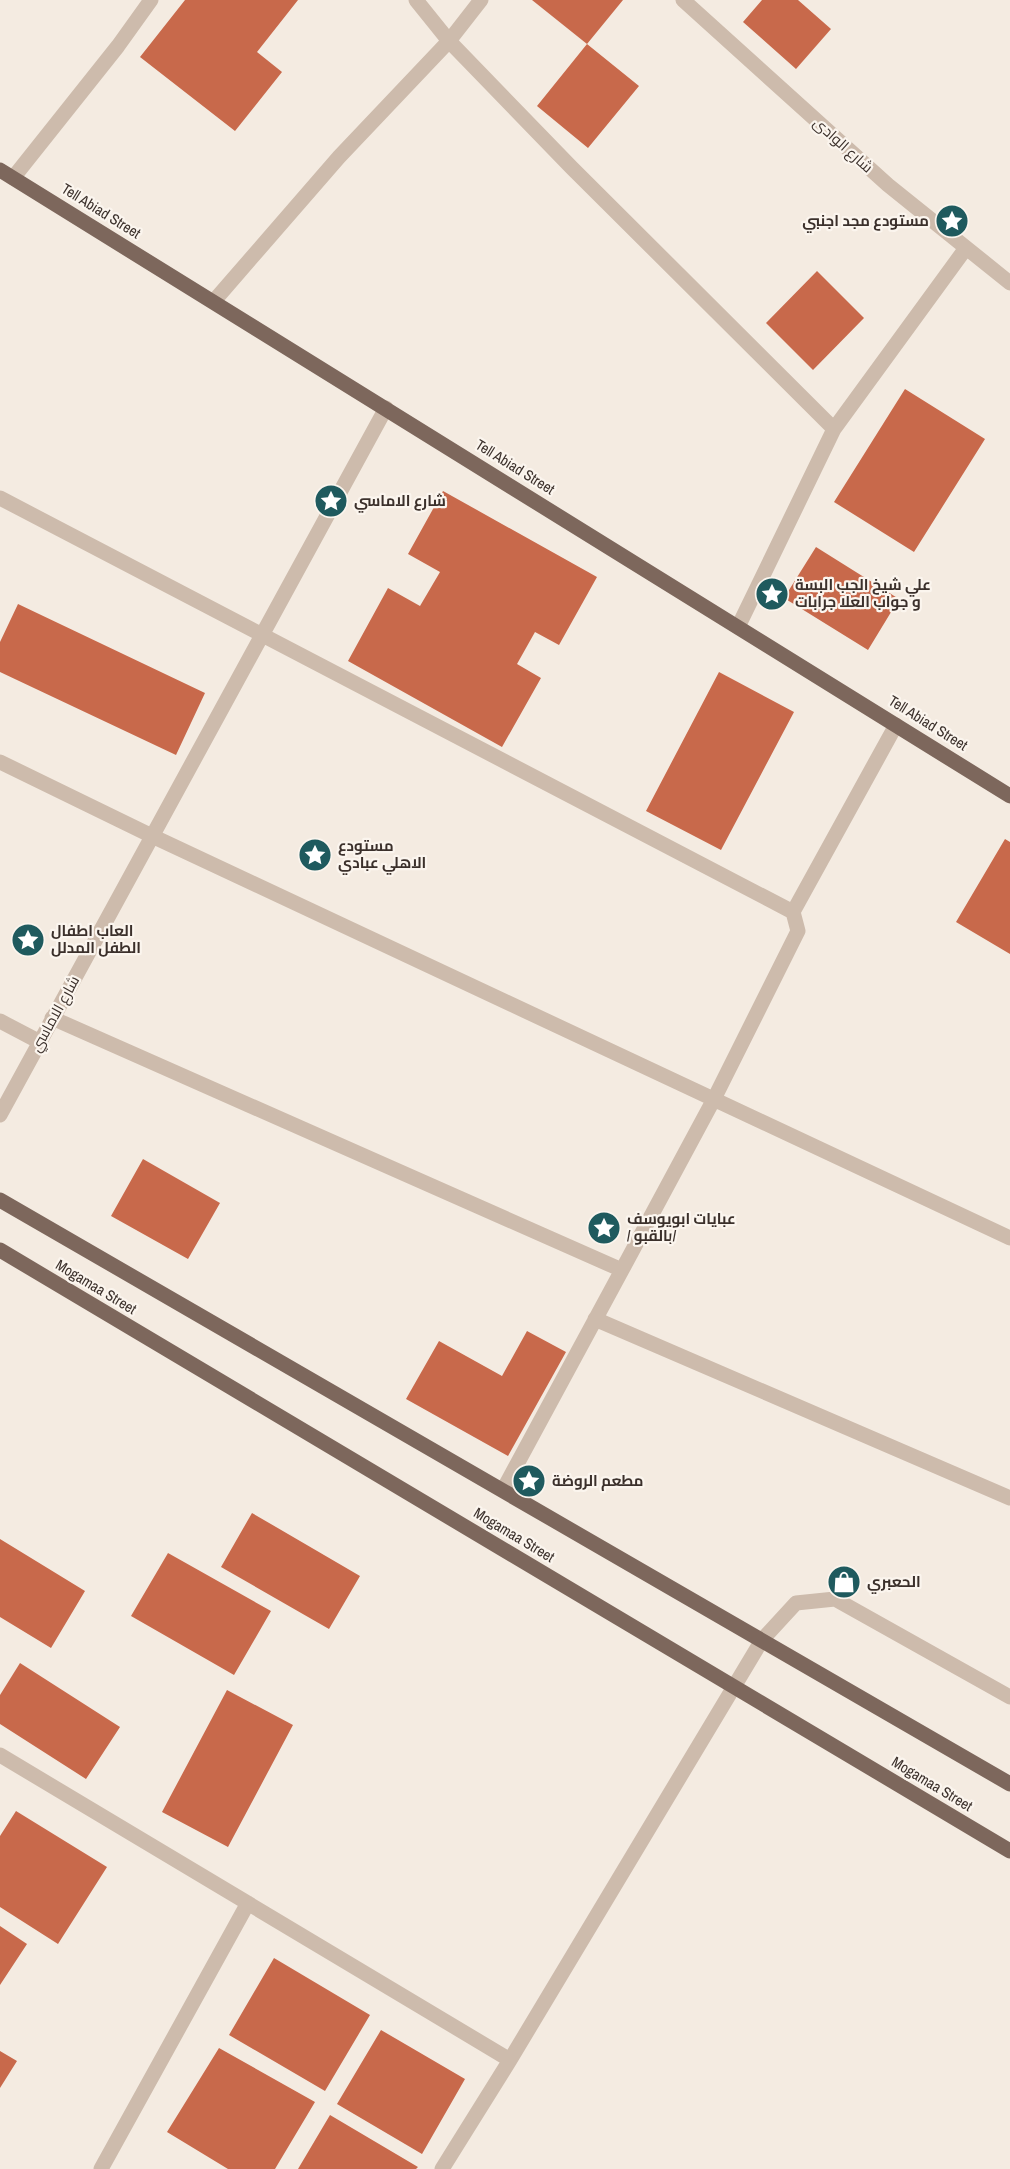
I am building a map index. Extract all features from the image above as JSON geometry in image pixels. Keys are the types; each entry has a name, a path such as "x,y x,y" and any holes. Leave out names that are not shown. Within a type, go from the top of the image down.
{"main road":[{"name":"Tell Abiad Street","path":"7,174 1010,796"},
{"name":"Mogamaa Street","path":"0,1200 1010,1784"},
{"name":"Mogamaa Street","path":"0,1250 1010,1851"}],"street":[{"path":"7,174 118,46 151,0"},
{"path":"416,0 449,41 834,429"},
{"path":"214,301 339,157 449,41 481,0"},
{"name":"شارع الوادى","path":"682,0 888,185 1010,283"},
{"path":"738,627 834,429 966,248"},
{"name":"شارع الاماسي","path":"0,1114 386,408"},
{"path":"0,498 794,912"},
{"path":"503,1490 714,1099 798,931 794,912 896,725"},
{"path":"0,762 1010,1238"},
{"path":"52,1018 622,1270"},
{"path":"0,1021 40,1042"},
{"path":"595,1319 1010,1498"},
{"path":"442,2169 762,1640 796,1603 834,1599 1010,1697"},
{"path":"1,1757 510,2060"},
{"path":"101,2169 248,1903"}],"building":[{"path":"185,0 298,0 257,52 282,72 235,131 140,57"},
{"path":"532,0 623,0 587,44"},
{"path":"762,0 798,0 831,29 796,69 743,22"},
{"path":"587,44 639,86 588,148 537,106"},
{"path":"817,271 864,318 813,370 766,323"},
{"path":"905,389 985,439 914,552 834,502"},
{"path":"443,491 597,577 559,645 535,632 517,664 541,678 502,747 348,661 388,588 420,606 440,572 408,554"},
{"path":"816,547 899,599 868,650 784,598"},
{"path":"18,604 205,693 176,755 0,672 0,642"},
{"path":"719,672 794,712 721,850 646,811"},
{"path":"1005,839 1010,842 1010,954 956,922"},
{"path":"143,1159 220,1203 188,1259 111,1216"},
{"path":"527,1331 566,1352 508,1456 406,1399 439,1341 502,1376"},
{"path":"252,1513 360,1576 329,1629 221,1567"},
{"path":"0,1539 85,1591 51,1648 0,1617"},
{"path":"168,1553 271,1611 234,1675 131,1616"},
{"path":"20,1663 120,1727 86,1779 0,1724 0,1695"},
{"path":"227,1690 293,1725 228,1847 162,1812"},
{"path":"16,1811 107,1867 58,1944 0,1907 0,1836"},
{"path":"0,1926 27,1944 0,1985"},
{"path":"274,1958 370,2015 325,2091 229,2035"},
{"path":"381,2030 465,2079 422,2154 337,2104"},
{"path":"219,2048 315,2102 275,2169 228,2169 167,2132"},
{"path":"0,2051 17,2061 0,2088"},
{"path":"330,2115 418,2167 416,2169 298,2169"}],"place":[{"name":"مستودع مجد اجنبي","path":"952,221"},
{"name":"شارع الاماسي","path":"331,501"},
{"name":"علي شيخ الجب البسة و جواب العلا جرابات","path":"772,594"},
{"name":"مستودع الاهلي عبادي","path":"315,855"},
{"name":"العاب اطفال الطفل المدلل","path":"28,940"},
{"name":"عبايات ابويوسف / بالقبو/","path":"604,1228"},
{"name":"مطعم الروضة","path":"529,1481"},
{"name":"الحعبري","path":"844,1582"}]}
